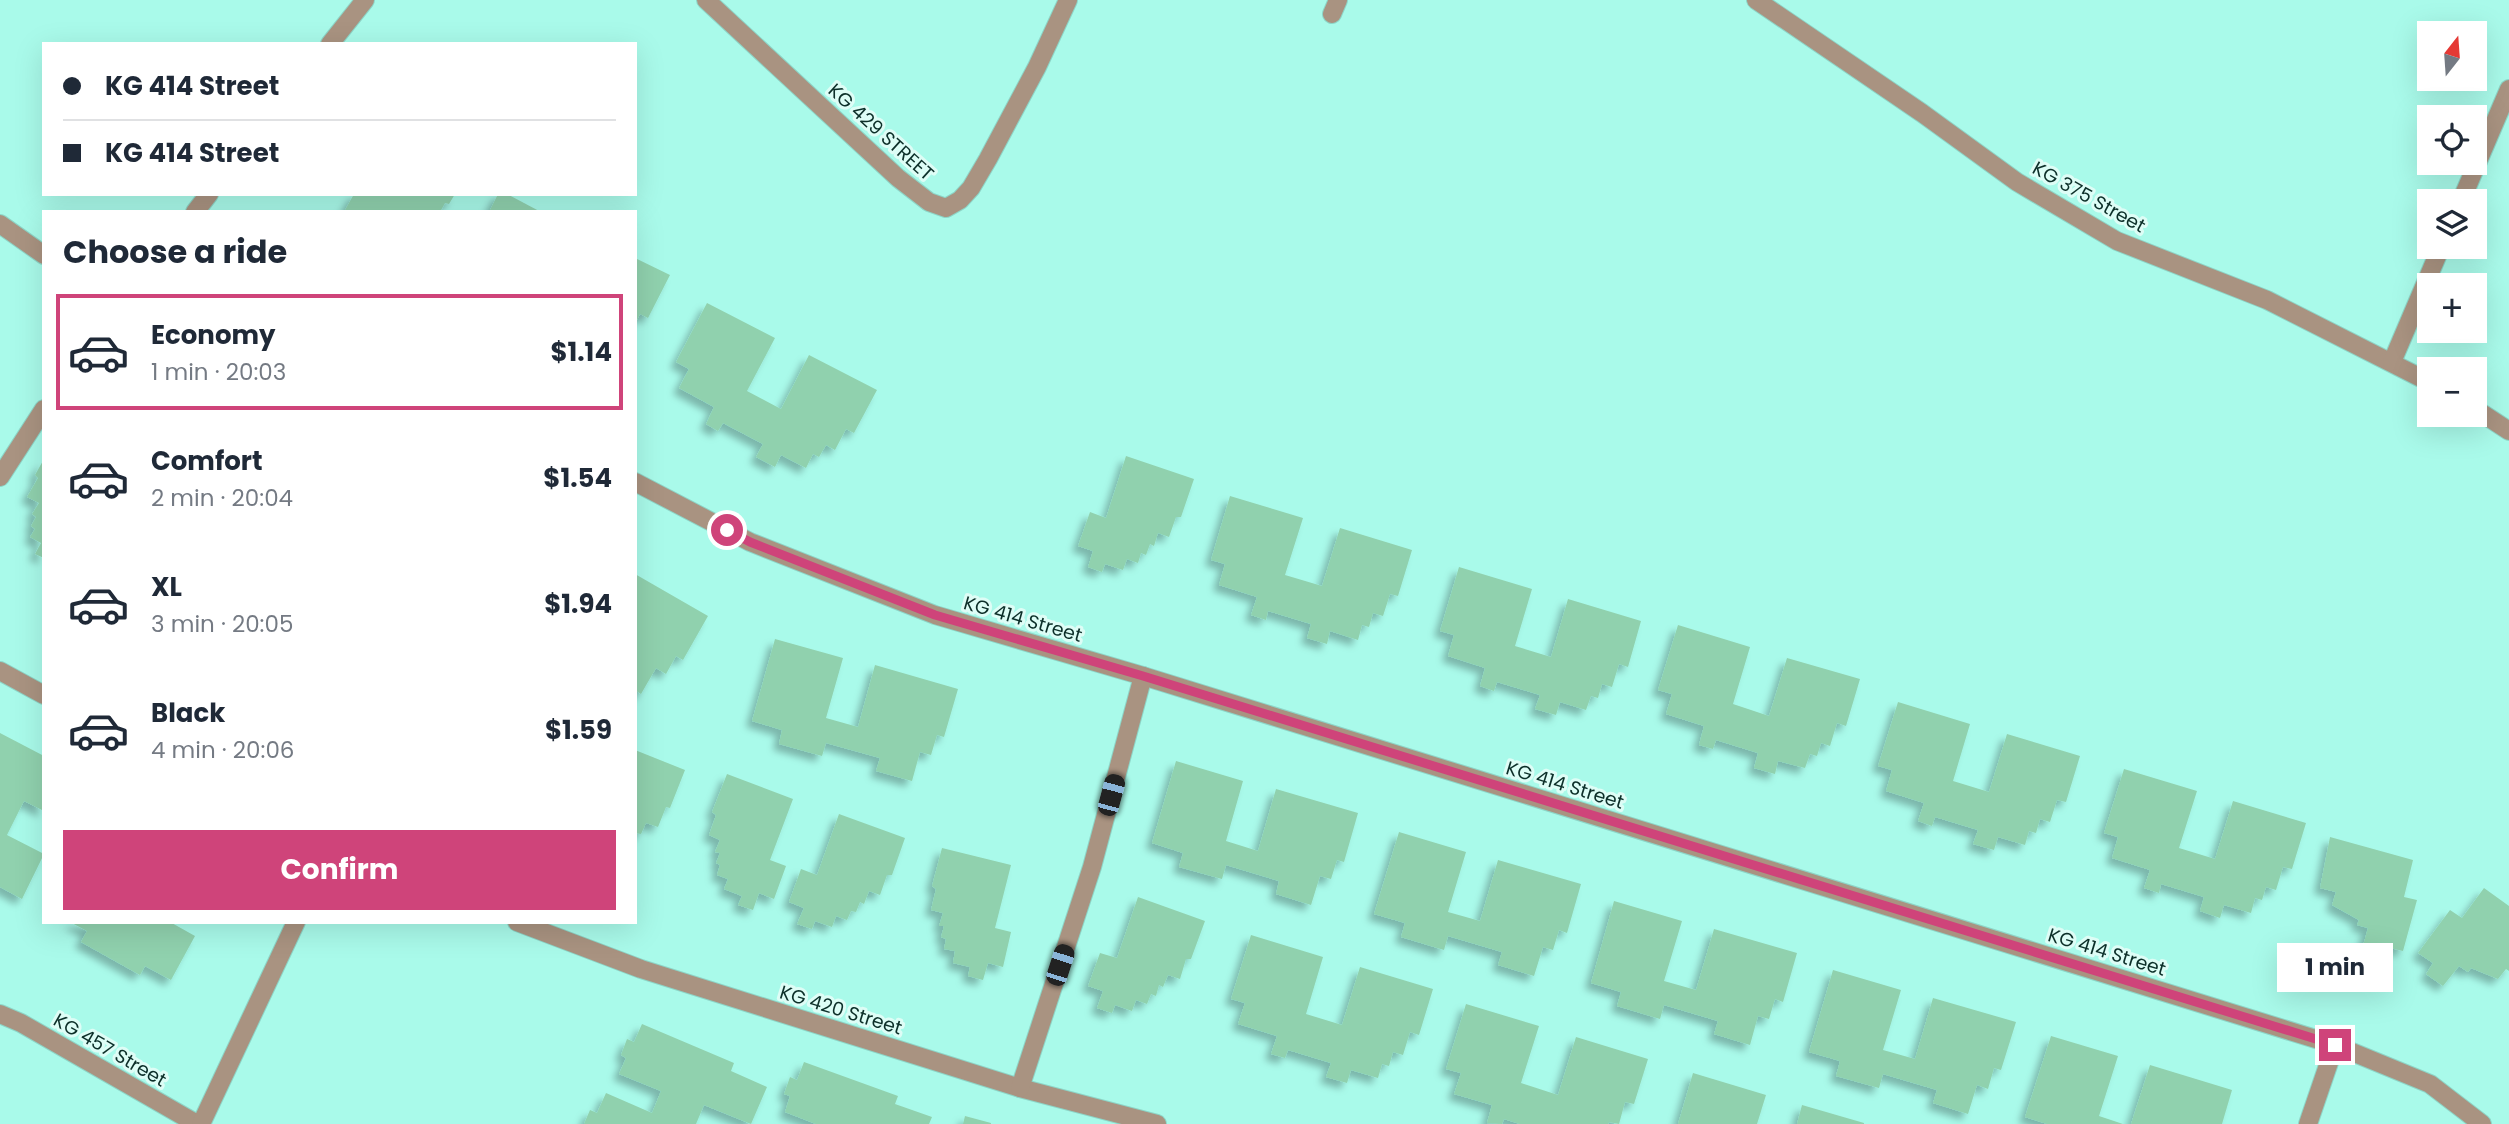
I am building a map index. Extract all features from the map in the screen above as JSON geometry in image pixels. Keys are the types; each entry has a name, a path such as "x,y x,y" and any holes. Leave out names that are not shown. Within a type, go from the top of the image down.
{"street":[{"path":"332,42 365,0"},
{"name":"KG 429 STREET","path":"706,0 898,178 929,202 946,208 961,200 982,169 1037,67 1068,0"},
{"name":"KG 375 Street","path":"1756,0 2017,181 2117,241 2267,300 2417,376"},
{"path":"2466,189 2509,89"},
{"path":"197,210 207,196"},
{"path":"0,223 42,254"},
{"path":"2392,362 2436,259"},
{"path":"0,477 42,412"},
{"path":"2487,417 2509,431"},
{"name":"KG 414 Street","path":"637,483 750,542 935,615 1143,676 2335,1045 2430,1084 2482,1124"},
{"path":"0,671 42,694"},
{"path":"1020,1088 1092,867 1143,676"},
{"path":"199,1124 295,924"},
{"name":"KG 420 Street","path":"522,924 641,969 1020,1088 1157,1124"},
{"name":"KG 457 Street","path":"0,1014 21,1023 199,1124"},
{"path":"2308,1124 2335,1045"}],"building":[{"path":"353,196 454,196 441,210 345,210"},
{"path":"497,196 511,196 537,210 490,210"},
{"path":"637,259 670,275 648,318 640,314 637,320"},
{"path":"707,303 775,338 747,391 781,409 809,355 877,390 854,433 846,429 835,450 826,445 819,457 813,454 806,468 781,455 775,467 756,457 763,444 723,423 718,431 706,424 714,407 679,388 689,369 676,362"},
{"path":"1126,456 1194,479 1181,517 1176,517 1169,537 1158,533 1154,546 1150,544 1146,555 1141,553 1138,563 1127,559 1123,570 1105,564 1102,572 1088,567 1093,551 1078,546 1090,512 1106,518"},
{"path":"42,463 42,557 35,554 41,543 30,537 35,529 31,526 36,517 32,514 39,503 27,497 38,478 35,475"},
{"path":"1230,496 1303,518 1285,575 1322,586 1340,528 1412,550 1398,596 1390,594 1383,616 1373,613 1369,627 1362,625 1358,640 1330,631 1327,644 1307,638 1311,624 1268,611 1266,620 1251,615 1257,597 1219,585 1225,564 1211,560"},
{"path":"1459,567 1532,589 1515,646 1551,657 1568,599 1641,621 1628,667 1619,664 1612,687 1602,684 1598,698 1591,696 1586,710 1560,702 1556,715 1535,709 1540,695 1497,682 1494,691 1480,686 1485,668 1448,656 1454,635 1440,631"},
{"path":"637,575 708,616 683,660 676,656 666,674 656,668 641,694 637,691"},
{"path":"1678,625 1750,647 1733,704 1769,716 1787,658 1860,679 1846,726 1837,723 1830,746 1821,743 1817,756 1810,754 1805,768 1778,761 1775,774 1754,768 1758,753 1716,740 1713,749 1699,745 1704,726 1666,714 1672,694 1658,690"},
{"path":"775,639 843,658 826,718 858,727 875,665 958,689 944,737 937,735 931,755 920,752 912,781 876,771 880,758 826,743 822,756 779,744 782,730 752,721"},
{"path":"1898,702 1970,724 1953,781 1989,792 2007,734 2080,756 2066,802 2057,800 2050,822 2040,819 2036,833 2029,831 2025,845 1998,837 1994,850 1973,844 1978,830 1935,817 1932,826 1918,821 1924,803 1886,791 1892,770 1878,766"},
{"path":"0,733 42,755 42,810 24,801 7,835 42,853 42,858 22,899 0,887"},
{"path":"637,751 685,770 670,808 666,807 658,827 646,823 641,834 637,833"},
{"path":"1176,761 1243,781 1226,841 1258,851 1276,789 1358,813 1344,862 1337,860 1331,879 1320,876 1311,905 1276,894 1279,881 1226,865 1222,879 1179,867 1183,853 1152,843"},
{"path":"2124,769 2197,791 2179,848 2215,859 2233,801 2306,823 2292,869 2283,867 2276,890 2266,887 2262,900 2255,898 2251,913 2224,905 2220,918 2200,911 2204,897 2161,884 2159,893 2144,888 2150,870 2112,858 2118,837 2104,833"},
{"path":"727,774 793,799 770,860 786,866 774,899 759,893 753,910 738,905 742,896 724,889 728,879 717,875 720,865 716,863 720,853 715,852 720,840 709,835 716,815 712,812"},
{"path":"839,814 905,838 892,875 887,875 880,895 869,891 864,904 860,902 856,912 851,911 847,920 836,916 832,927 815,921 812,929 797,924 804,908 789,902 801,869 817,875"},
{"path":"1399,832 1466,852 1448,912 1480,921 1498,860 1581,884 1567,933 1559,930 1553,950 1543,947 1534,976 1498,965 1502,952 1448,936 1444,950 1401,937 1405,923 1374,914"},
{"path":"2330,837 2413,860 2404,897 2417,900 2403,951 2386,947 2383,959 2361,953 2368,928 2357,925 2359,920 2332,905 2336,892 2320,888"},
{"path":"942,848 1011,865 995,928 1011,932 1003,967 988,963 983,980 968,976 970,967 953,963 955,951 944,949 946,939 941,937 944,926 939,926 943,913 931,910 936,889 932,886"},
{"path":"2484,888 2509,906 2509,971 2506,969 2498,979 2471,968 2468,972 2459,966 2443,986 2426,974 2433,963 2418,953 2450,910 2462,918"},
{"path":"1138,897 1205,921 1191,959 1186,959 1180,979 1168,975 1163,987 1159,985 1156,996 1151,994 1147,1004 1136,1000 1132,1011 1115,1005 1112,1013 1097,1008 1103,991 1088,986 1100,953 1117,958"},
{"path":"1614,901 1682,921 1664,981 1696,990 1714,929 1797,953 1783,1002 1775,999 1769,1019 1758,1016 1750,1045 1714,1034 1718,1021 1664,1005 1660,1019 1617,1006 1621,992 1591,983"},
{"path":"74,924 174,924 195,936 171,980 145,966 140,975 81,942 87,931"},
{"path":"1251,935 1323,957 1306,1014 1342,1025 1360,967 1433,989 1419,1035 1410,1032 1403,1055 1393,1052 1389,1066 1382,1064 1378,1078 1351,1070 1347,1083 1326,1077 1331,1063 1288,1050 1285,1058 1271,1054 1277,1036 1238,1024 1245,1003 1231,999"},
{"path":"1833,970 1901,990 1883,1050 1915,1059 1933,998 2016,1022 2001,1070 1994,1068 1988,1089 1977,1085 1968,1114 1933,1103 1937,1090 1883,1074 1879,1088 1836,1076 1840,1061 1809,1052"},
{"path":"1466,1004 1539,1026 1521,1083 1558,1095 1576,1037 1648,1059 1634,1104 1625,1102 1619,1124 1520,1124 1504,1119 1502,1124 1487,1123 1492,1105 1454,1094 1461,1073 1446,1069"},
{"path":"642,1024 734,1063 731,1071 767,1087 751,1124 704,1105 696,1124 584,1124 590,1110 597,1113 606,1093 652,1113 661,1091 619,1074 626,1058 621,1055 627,1039 634,1042"},
{"path":"2051,1036 2118,1056 2099,1116 2123,1124 2047,1124 2025,1117"},
{"path":"804,1062 898,1096 895,1104 932,1117 929,1124 816,1124 785,1112 790,1096 784,1094 790,1077 797,1080"},
{"path":"2150,1065 2232,1090 2222,1124 2131,1124"},
{"path":"1693,1073 1766,1095 1757,1124 1678,1124"},
{"path":"1802,1105 1864,1123 1864,1124 1797,1124"},
{"path":"965,1116 991,1123 991,1124 963,1124"}],"route":[{"path":"727,530 750,542 935,615 1143,676 2335,1045"}]}
